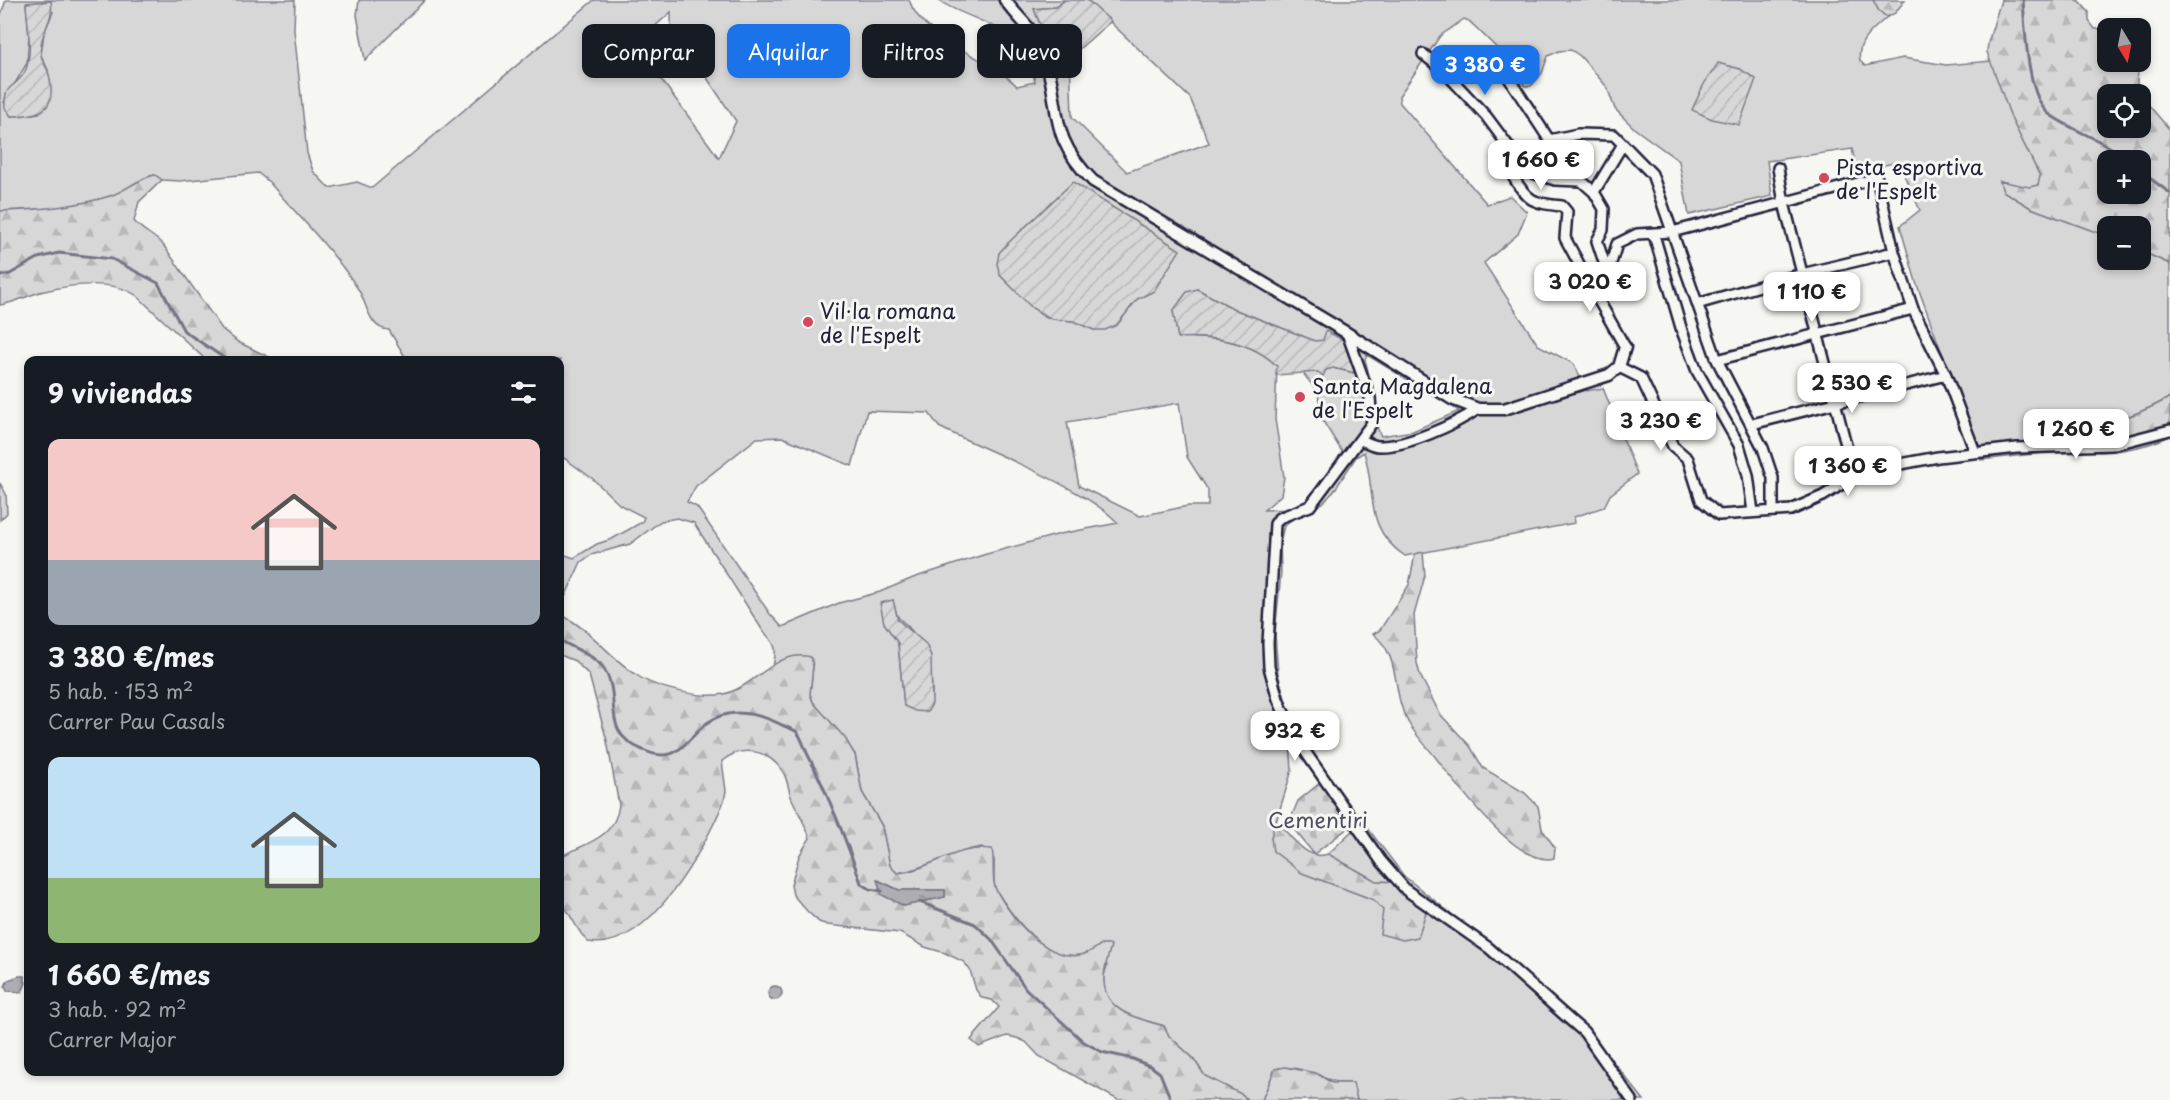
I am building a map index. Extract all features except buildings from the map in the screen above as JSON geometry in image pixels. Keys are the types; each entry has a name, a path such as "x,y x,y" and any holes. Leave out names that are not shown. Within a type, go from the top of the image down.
{"street":[{"path":"1005,0 1043,49 1060,135 1077,165 1093,182 1347,333 1452,399 1478,409 1504,409 1609,375 1619,367 1625,347 1565,238 1567,212 1562,206 1535,203 1522,192 1514,178 1523,162"},
{"path":"1423,54 1443,70 1486,116 1523,162 1527,171 1545,178 1580,181"},
{"path":"1495,57 1569,171 1594,192 1604,209 1603,230 1597,241 1606,271"},
{"path":"1549,140 1578,134 1614,135 1652,174 1716,360 1752,424 1773,478 1773,511"},
{"path":"1594,192 1623,144"},
{"path":"1778,168 1784,203 1854,476"},
{"path":"1599,301 1606,271 1617,244 1637,234 1654,235 1672,232 1877,178 1894,252 1913,309 1946,375 1975,452"},
{"path":"1654,235 1697,371 1739,445 1748,475 1753,512"},
{"path":"1697,304 1802,274 1894,252"},
{"path":"1716,360 1818,336 1913,309"},
{"path":"1347,333 1370,397 1372,423 1361,440 1348,452 1345,462 1310,507 1289,514 1275,524 1268,643 1270,672 1280,704 1293,734 1317,771 1358,824 1382,861 1406,890 1489,948 1584,1032 1632,1100"},
{"path":"1619,367 1641,378 1673,446 1688,459 1701,500 1719,515 1791,510 1823,496 1863,471 1975,452 2112,445 2170,430"},
{"path":"1752,424 1946,375"},
{"path":"1361,440 1378,446 1420,437 1457,424 1478,409"}],"green space":[{"path":"6,0 295,0 294,30 307,153 313,171 329,188 357,182 372,188 594,0 909,0 916,14 925,24 862,24 862,78 965,78 965,52 977,59 977,78 1008,78 1017,86 1035,82 1034,78 1071,78 1072,117 1127,172 1209,143 1190,98 1087,0 1873,0 1879,11 1887,17 1871,31 1863,42 1859,54 1860,61 1865,66 1903,58 1946,65 1992,61 2012,120 2040,176 2038,185 2029,188 2000,181 2003,191 2031,208 2097,232 2097,270 2151,270 2151,255 2170,264 2170,397 2159,404 2087,434 2076,441 2078,449 1981,460 1916,282 1900,226 1920,210 1898,162 1857,171 1852,149 1767,161 1772,196 1689,215 1679,161 1635,129 1615,109 1607,87 1580,56 1571,50 1559,51 1548,56 1542,73 1531,86 1525,86 1502,53 1469,21 1464,19 1440,36 1399,96 1400,103 1487,204 1510,196 1527,212 1518,234 1484,263 1538,345 1574,364 1586,391 1603,388 1637,474 1610,495 1604,507 1574,517 1575,523 1405,556 1392,545 1377,522 1364,452 1356,457 1334,491 1323,503 1297,515 1284,526 1280,542 1281,572 1275,634 1278,674 1287,705 1310,752 1404,876 1524,972 1583,1024 1644,1100 1469,1100 1463,1096 1444,1100 1357,1100 1352,1083 1332,1081 1305,1071 1286,1068 1275,1069 1262,1100 1247,1100 1243,1095 1205,1076 1193,1058 1169,1036 1164,1026 1129,1014 1110,1001 1105,992 1104,980 1107,966 1100,945 1085,954 1069,956 1054,951 1026,930 996,890 994,859 982,847 960,852 908,871 897,873 890,866 882,826 862,792 855,754 813,702 810,694 813,666 782,660 773,666 775,650 773,643 694,523 677,518 661,521 630,544 591,555 581,562 564,599 564,554 574,558 642,522 644,517 620,505 593,479 564,458 564,356 405,356 389,330 382,328 372,320 361,294 338,261 269,182 258,173 180,181 162,180 155,175 100,199 72,206 0,211 0,17","holes":["26,3 53,12 44,33 41,55 48,70 50,94 39,113 11,116 4,102 27,63 29,36","671,12 671,24 715,24 715,78 707,78 736,121 719,158 660,78 582,78 582,24 658,24","1024,230 1154,291 1137,299 1117,325 1094,330 1073,321 1052,319 1041,315 1000,275 999,253","1197,289 1236,310 1315,341 1343,340 1354,373 1333,368 1302,372 1318,392 1321,418 1343,453 1306,501 1295,509 1264,510 1281,495 1284,477 1275,419 1277,366 1255,350 1243,345 1218,339 1178,337 1173,311","1367,355 1459,411 1413,431 1381,436 1375,418 1365,360","1179,403 1187,457 1208,490 1208,506 1188,506 1140,516 1079,486 1067,422","867,411 929,413 939,427 1059,483 1083,496 1118,523 1060,534 983,555 913,578 880,592 839,603 782,627 770,614 697,507 687,502 696,486 757,438 782,437 852,466","893,601 898,617 912,631 927,659 932,693 927,712 904,706 898,643 884,623","1290,742 1356,827 1328,854 1376,881 1395,882 1383,910 1374,900 1329,882 1271,838 1292,770"]},
{"path":"359,0 425,0 365,60 357,15"},
{"path":"938,0 1065,0 1056,7 1034,9 1040,24 988,24"},
{"path":"1065,0 1087,0 1111,21 1082,46 1082,24 1040,24 1034,9 1056,7"},
{"path":"1873,0 1905,0 1895,13 1887,17 1879,11"},
{"path":"2001,0 2078,0 2089,12 2089,21 2097,29 2097,72 2138,72 2138,84 2097,84 2097,138 2151,138 2151,108 2170,130 2170,264 2151,255 2151,216 2097,216 2097,232 2031,208 2003,191 2000,181 2029,187 2038,185 2040,176 2012,120 1987,52"},
{"path":"51,1 51,15 41,47 42,58 51,84 50,101 40,112 11,116 5,108 6,93 23,75 28,62 26,3"},
{"path":"1718,63 1740,69 1756,79 1739,125 1712,119 1692,110 1704,84"},
{"path":"155,175 162,180 139,202 134,221 164,246 222,329 238,342 267,356 202,356 137,296 115,287 90,285 64,287 0,305 0,211 55,207 97,200 116,194"},
{"path":"1073,182 1180,250 1154,291 1137,299 1117,325 1105,330 1094,330 1073,321 1052,319 1032,308 1000,275 997,264 999,253 1007,244"},
{"path":"1197,289 1236,310 1315,341 1323,340 1326,331 1343,340 1355,373 1333,368 1326,370 1323,376 1318,372 1276,375 1277,366 1267,357 1243,345 1218,339 1178,338 1173,311 1187,292"},
{"path":"2170,397 2170,436 2125,450 2101,452 2078,449 2076,441 2087,434 2159,404"},
{"path":"0,483 6,494 7,513 0,520"},
{"path":"1423,552 1425,576 1414,615 1420,675 1440,714 1470,746 1483,768 1525,793 1538,806 1542,829 1555,848 1554,858 1539,858 1523,851 1489,822 1418,736 1403,711 1388,653 1373,634 1380,630 1409,585 1415,554"},
{"path":"893,600 898,620 926,644 931,656 932,704 927,712 915,711 904,706 898,643 884,623 880,603"},
{"path":"564,616 591,635 625,667 643,679 665,688 691,694 724,694 746,684 787,658 811,657 813,666 810,694 813,702 845,738 855,755 862,792 882,826 890,866 897,873 909,871 967,850 992,849 996,890 1026,930 1039,942 1054,951 1069,955 1085,954 1100,945 1111,945 1104,977 1105,989 1115,1006 1123,1012 1164,1026 1169,1036 1193,1058 1205,1076 1243,1095 1247,1100 1118,1100 1039,1056 1026,1042 1017,1038 1007,1036 979,1047 971,1040 999,1007 992,1000 982,998 964,962 925,947 900,933 819,922 793,895 791,885 799,856 810,838 792,799 783,772 763,754 755,752 738,752 722,761 726,791 724,801 689,869 672,893 653,914 632,931 611,941 588,942 564,907 564,855 605,833 612,826 619,805 607,741 589,675 575,661 564,657","holes":["878,880 899,890 945,890 945,897 904,906"]},
{"name":"Cementiri","path":"1321,782 1353,824 1314,854 1289,823 1298,801"},
{"path":"1275,820 1299,845 1313,854 1328,854 1376,881 1395,882 1427,909 1418,937 1403,940 1380,934 1383,910 1374,900 1302,873 1273,851 1271,838"},
{"path":"1285,1067 1316,1073 1332,1083 1353,1083 1357,1100 1262,1100 1275,1069"}],"water":[{"path":"877,880 899,890 945,890 945,897 904,906 882,895"},
{"path":"24,976 22,992 7,991 5,986 8,980"},
{"path":"775,986 780,988 782,993 780,998 775,1000 770,998 768,993 770,988"}],"waterway":[{"path":"2023,0 2026,44 2032,78 2042,105 2049,114 2115,150"},
{"path":"2151,179 2170,193"},
{"path":"0,276 10,274 38,258 59,253 112,259 158,283 184,331 221,356"},
{"path":"564,642 602,666 612,690 616,723 620,733 629,742 643,750 655,754 673,753 686,744 707,723 725,714 753,714 797,732 830,803 861,883 870,889 882,891"},
{"path":"920,902 975,924 991,939 1026,989 1084,1042 1102,1052 1133,1059 1152,1067 1160,1073 1171,1100"}],"place":[{"name":"Pista esportiva de l'Espelt","path":"1824,178"},
{"name":"Vil·la romana de l'Espelt","path":"808,322"},
{"name":"Santa Magdalena de l'Espelt","path":"1300,397"}]}
